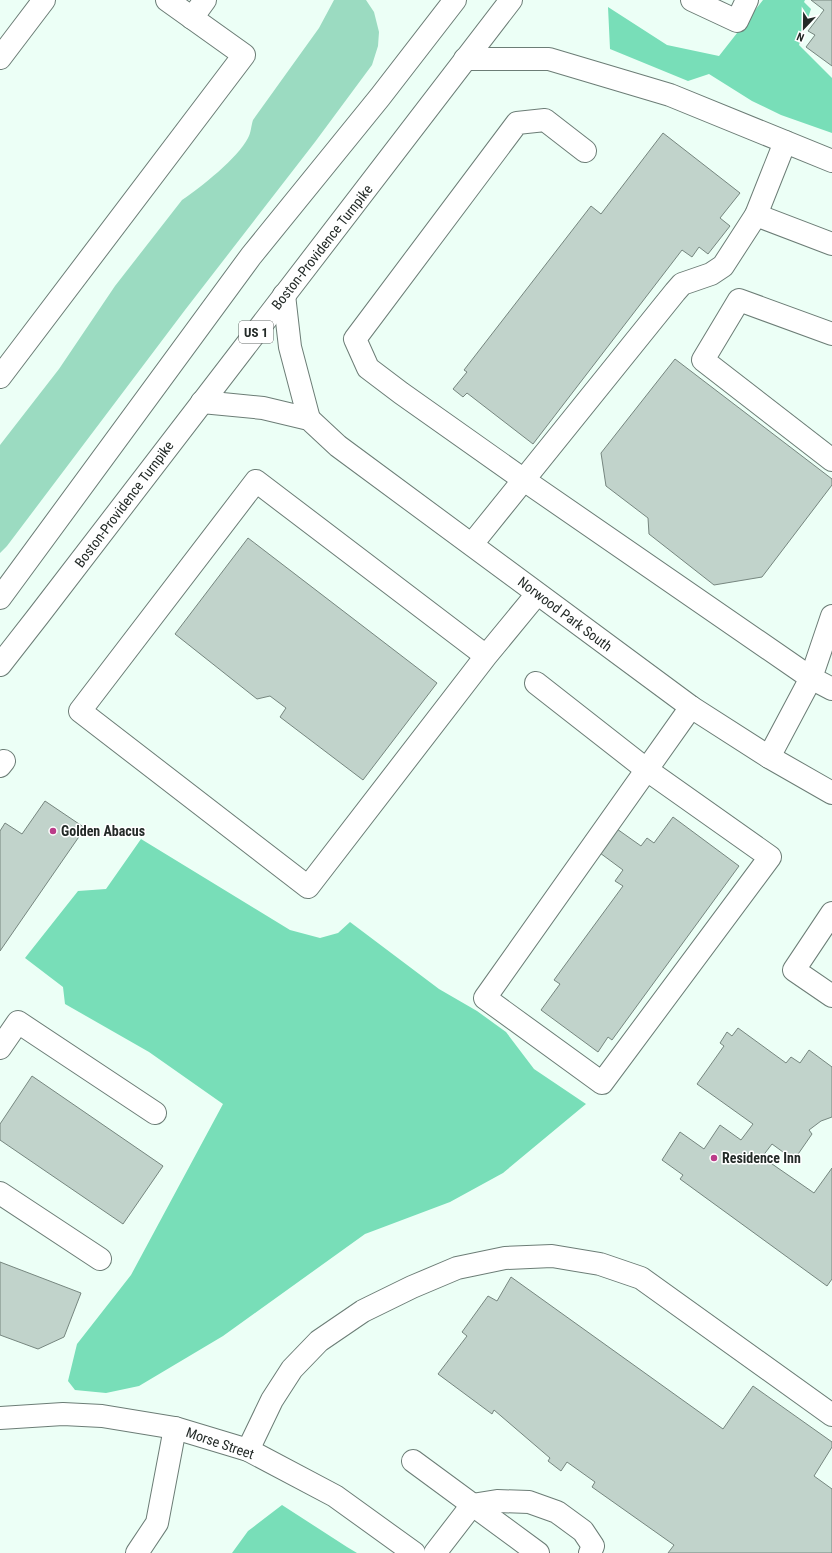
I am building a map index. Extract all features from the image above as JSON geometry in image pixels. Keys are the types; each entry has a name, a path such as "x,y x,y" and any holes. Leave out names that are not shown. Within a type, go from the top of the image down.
{"main road":[{"path":"0,58 44,0"},
{"path":"0,377 244,55 167,0"},
{"path":"192,18 205,0"},
{"path":"3,590 251,256 380,97 455,0"},
{"name":"Boston-Providence Turnpike","path":"0,665 511,0"},
{"path":"692,0 737,21 747,0"},
{"path":"465,59 549,59 670,95 832,161"},
{"path":"585,151 545,120 517,123 355,339 368,368 524,480 811,678 832,689"},
{"path":"472,544 682,284 711,274 723,266 756,215 785,142"},
{"path":"756,215 832,244"},
{"path":"284,295 290,347 309,419"},
{"path":"832,334 739,300 703,360 832,460"},
{"name":"Norwood Park South","path":"202,402 264,408 309,419 338,446 691,707 770,757 832,793"},
{"path":"486,656 256,481 80,711 308,887 486,656 537,594"},
{"path":"770,757 811,678 832,616"},
{"path":"536,683 647,770 770,857 602,1083 485,998 647,770 691,707"},
{"path":"832,913 794,970 832,996"},
{"path":"0,1048 18,1022 155,1113"},
{"path":"0,1193 100,1259"},
{"path":"248,1450 272,1400 288,1375 319,1341 363,1311 412,1287 457,1268 505,1258 552,1256 600,1264 641,1278 832,1415"},
{"name":"Morse Street","path":"0,1418 63,1414 102,1416 175,1428 248,1450 335,1496 414,1553"},
{"path":"137,1553 157,1523 175,1428"},
{"path":"413,1461 538,1553"},
{"path":"435,1553 472,1505 497,1500 529,1502 557,1512 583,1531 593,1546 590,1553"}],"green space":[{"path":"334,0 366,0 374,12 379,32 378,46 372,65 315,142 185,310 7,546 0,553 0,445 59,369 115,286 182,200 218,172 243,146 249,136 253,120 319,28"},
{"path":"763,0 805,0 804,2 811,9 799,45 832,78 832,133 781,115 752,101 709,74 688,81 610,49 608,7 667,45 719,56"},
{"path":"141,839 290,930 320,938 338,933 350,922 439,989 477,1011 506,1032 534,1069 586,1104 503,1173 450,1202 365,1234 223,1336 139,1386 106,1393 75,1390 68,1381 77,1344 131,1275 223,1104 149,1052 65,1004 63,987 25,958 78,891 106,889"},
{"path":"282,1505 357,1553 232,1553 248,1531"}],"building":[{"path":"811,0 832,0 832,66 806,47 815,35 808,31 824,10"},
{"path":"663,133 740,193 720,218 730,226 708,254 699,247 692,257 682,250 533,444 467,393 463,397 453,389 467,372 464,370 591,206 601,214"},
{"path":"675,359 832,479 832,485 762,577 714,585 649,534 648,518 606,486 601,453"},
{"path":"248,538 437,683 363,780 280,717 286,708 270,696 257,699 175,634"},
{"path":"45,801 85,828 0,951 0,831 5,823 22,834"},
{"path":"673,817 739,866 612,1040 608,1037 598,1052 541,1010 560,984 554,980 623,886 615,881 623,870 600,853 617,829 641,846 647,838 654,843"},
{"name":"Residence Inn","path":"738,1028 786,1063 791,1057 800,1063 809,1050 832,1067 832,1117 821,1121 809,1130 812,1134 794,1160 772,1144 762,1157 814,1193 832,1168 832,1279 827,1286 680,1179 683,1175 662,1160 680,1132 704,1149 720,1125 741,1140 753,1124 697,1084 724,1046 720,1043 727,1032 732,1036"},
{"path":"32,1076 163,1166 123,1224 0,1140 0,1124"},
{"path":"0,1262 81,1293 64,1337 38,1349 0,1335"},
{"path":"511,1277 723,1429 753,1386 832,1442 832,1447 814,1476 832,1489 832,1553 668,1553 674,1545 592,1487 595,1482 567,1462 561,1471 548,1461 550,1458 494,1410 492,1414 438,1374 467,1336 462,1332 488,1296 497,1301"}],"place":[{"name":"Golden Abacus","path":"53,831"},
{"name":"Residence Inn","path":"714,1158"}]}
